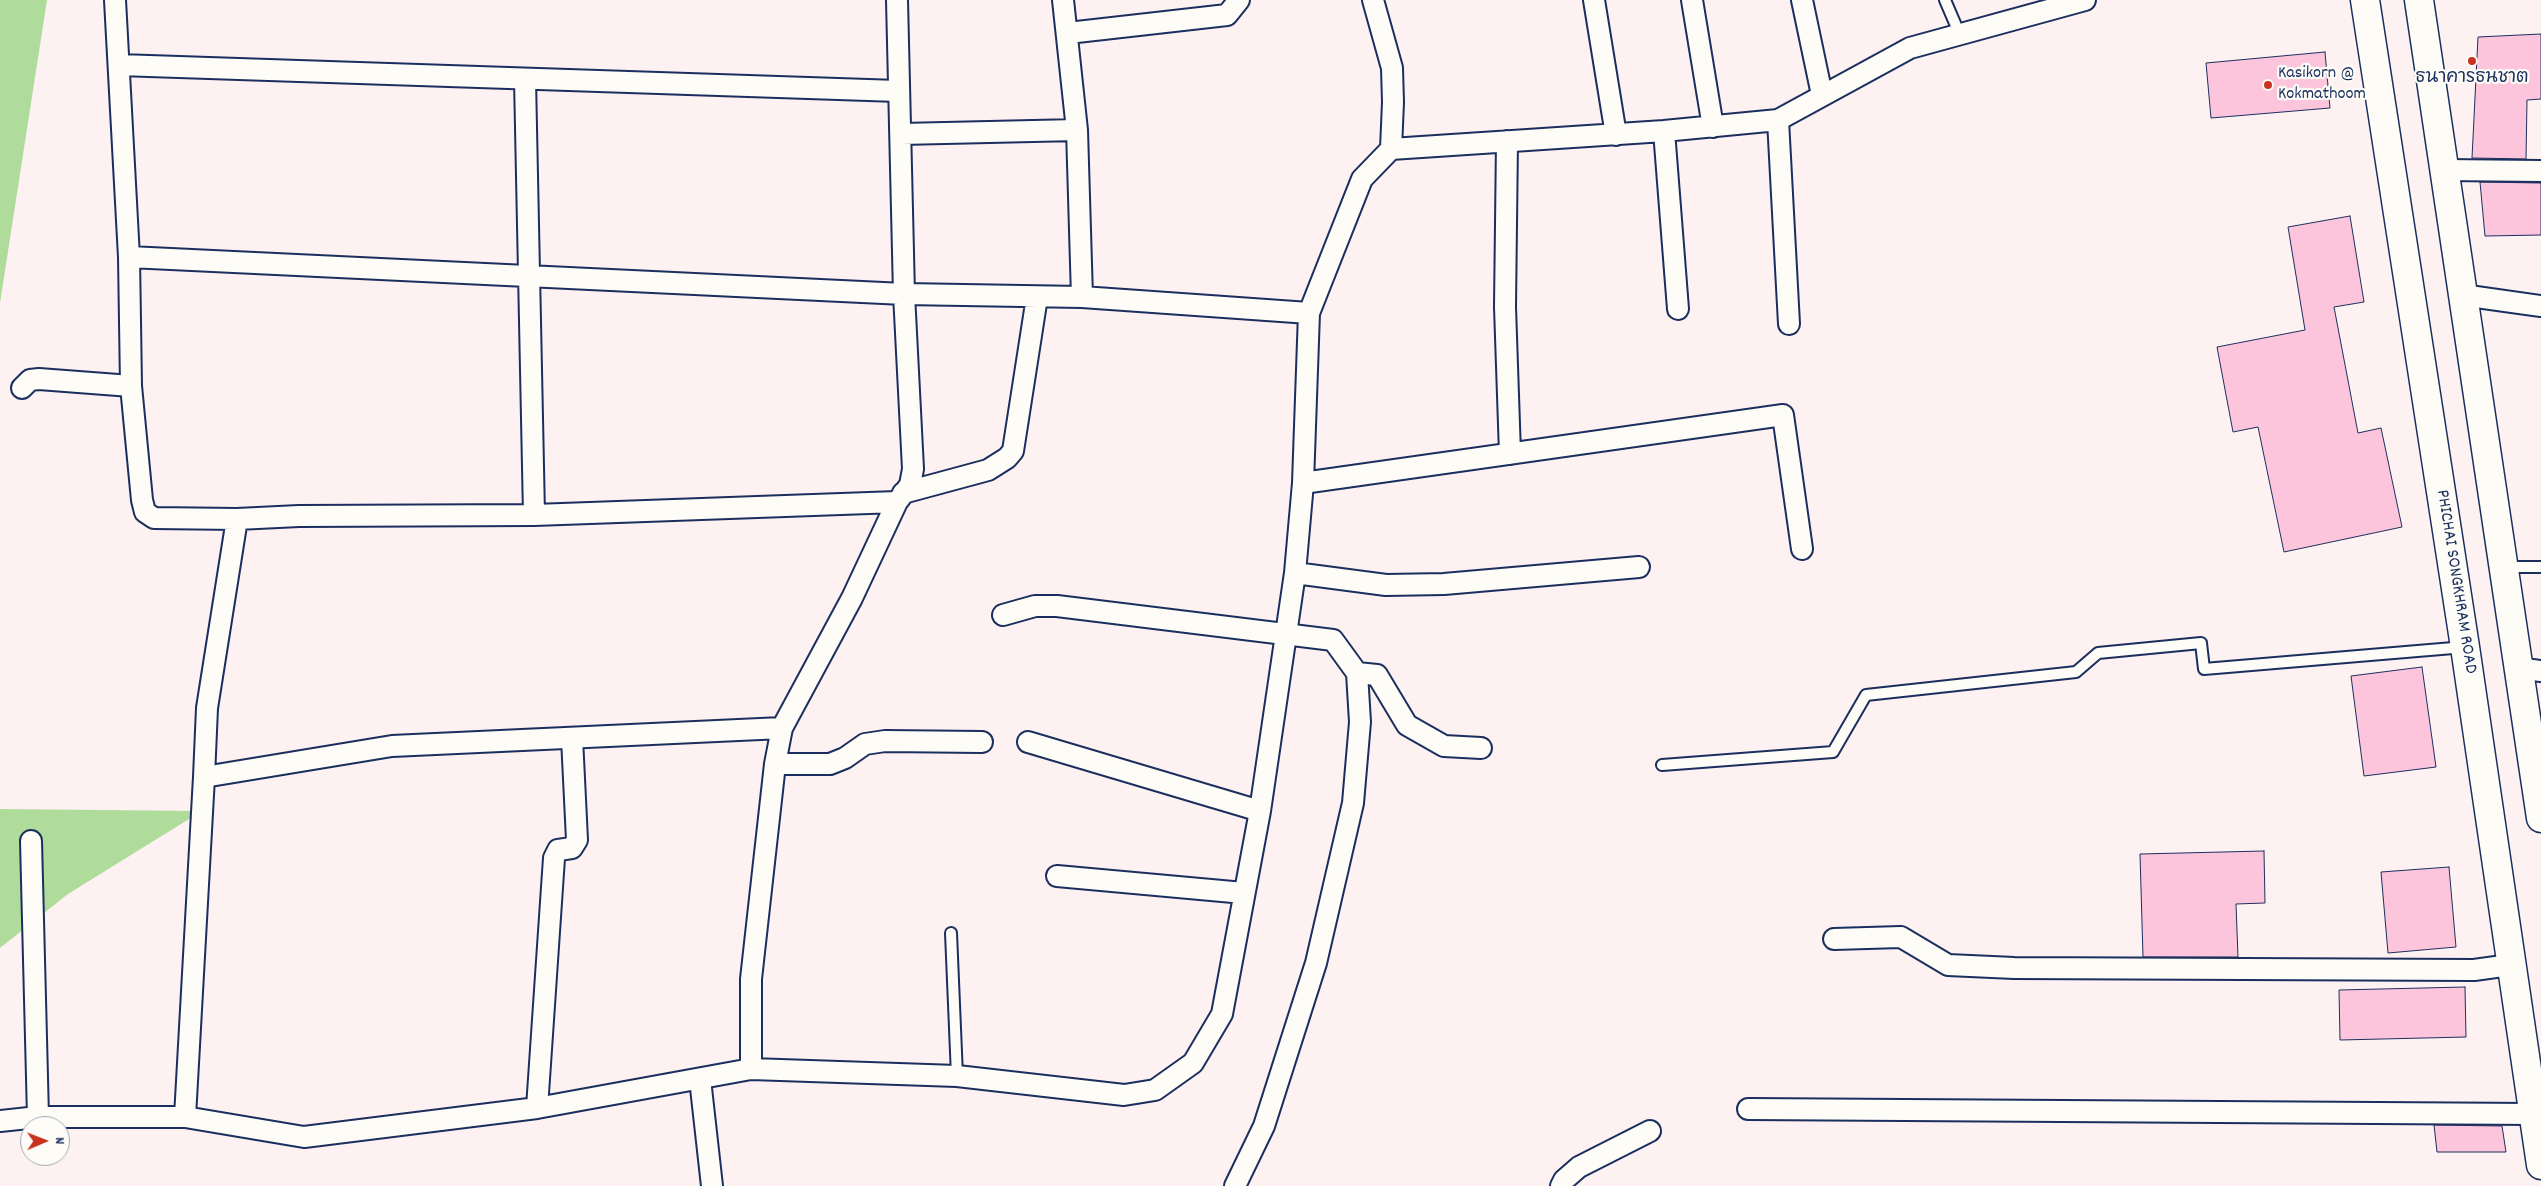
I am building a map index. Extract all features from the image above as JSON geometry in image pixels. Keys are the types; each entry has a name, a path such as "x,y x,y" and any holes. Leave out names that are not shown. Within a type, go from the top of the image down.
{"main road":[{"name":"PHICHAI SONGKHRAM ROAD","path":"2365,0 2465,647 2541,1166"},
{"path":"2419,0 2503,567 2530,670 2541,818"}],"street":[{"path":"115,0 129,257 131,386 145,512 154,518 237,519 299,516 534,514 900,498 988,470 1007,458 1013,451 1037,297"},
{"path":"750,1069 751,979 776,764 782,728 852,598 900,498 910,485 913,469 904,294 897,0"},
{"path":"1063,0 1077,130 1082,297"},
{"path":"1068,33 1227,15 1239,0"},
{"path":"1373,0 1392,68 1391,149"},
{"path":"1594,0 1616,135"},
{"path":"1692,0 1713,127"},
{"path":"1802,0 1822,94"},
{"path":"70,1117 185,1118 304,1137 537,1108 750,1069 957,1076 1124,1094 1155,1090 1193,1063 1222,1014 1260,811 1288,635 1303,483 1309,313 1362,178 1391,149 1616,135 1778,120 1822,94 1910,48 2085,0"},
{"path":"119,65 898,91"},
{"path":"525,79 534,514"},
{"path":"1778,120 1789,324"},
{"path":"901,134 1077,130"},
{"path":"1664,131 1678,309"},
{"path":"1507,141 1505,307 1510,454"},
{"path":"2443,170 2541,172"},
{"path":"129,257 904,294 1082,297 1309,313"},
{"path":"2462,295 2541,306"},
{"path":"22,388 30,380 39,378 131,386"},
{"path":"1303,483 1783,415 1802,549"},
{"path":"185,1118 207,708 237,519"},
{"path":"1295,573 1386,585 1444,584 1639,567"},
{"path":"1003,615 1035,606 1057,606 1333,640 1356,672 1360,722 1353,803 1318,953 1264,1126 1235,1186"},
{"path":"1356,672 1378,675 1407,725 1444,746 1481,748"},
{"path":"204,777 392,746 782,728"},
{"path":"537,1108 554,858 558,850 572,848 577,840 572,738"},
{"path":"776,764 830,764 845,758 865,744 885,741 982,742"},
{"path":"1028,742 1260,811"},
{"path":"31,841 38,1116"},
{"path":"1057,876 1244,893"},
{"path":"1834,939 1901,937 1948,965 2014,968 2474,970 2510,964"},
{"path":"700,1079 712,1186"},
{"path":"1748,1109 2533,1114"},
{"path":"0,1121 20,1119"},
{"path":"1561,1186 1564,1180 1579,1167 1650,1131"}],"lane":[{"path":"1945,0 1960,35"},
{"path":"2503,567 2541,567"},
{"path":"1662,765 1833,752 1866,695 2076,672 2098,653 2201,643 2204,669 2465,647"},
{"path":"951,933 957,1076"}],"green space":[{"path":"0,0 47,0 0,303"},
{"path":"0,809 202,811 68,894 0,948"}],"building":[{"path":"2541,34 2541,99 2527,100 2526,159 2472,158 2478,37"},
{"name":"Kasikorn @ Kokmathoom","path":"2325,52 2330,108 2211,118 2206,63"},
{"path":"2480,182 2541,183 2541,235 2485,236"},
{"path":"2350,216 2364,302 2334,307 2358,433 2381,428 2402,527 2284,552 2258,427 2233,432 2217,347 2305,330 2288,227"},
{"path":"2422,667 2436,767 2364,776 2351,676"},
{"path":"2264,851 2265,903 2236,904 2238,957 2143,957 2140,854"},
{"path":"2449,867 2456,947 2388,953 2381,872"},
{"path":"2465,987 2466,1037 2340,1040 2339,990"},
{"path":"2434,1125 2502,1126 2506,1152 2437,1152"}],"place":[{"name":"ธนาคารธนชาต","path":"2472,61"},
{"name":"Kasikorn @ Kokmathoom","path":"2268,85"}]}
